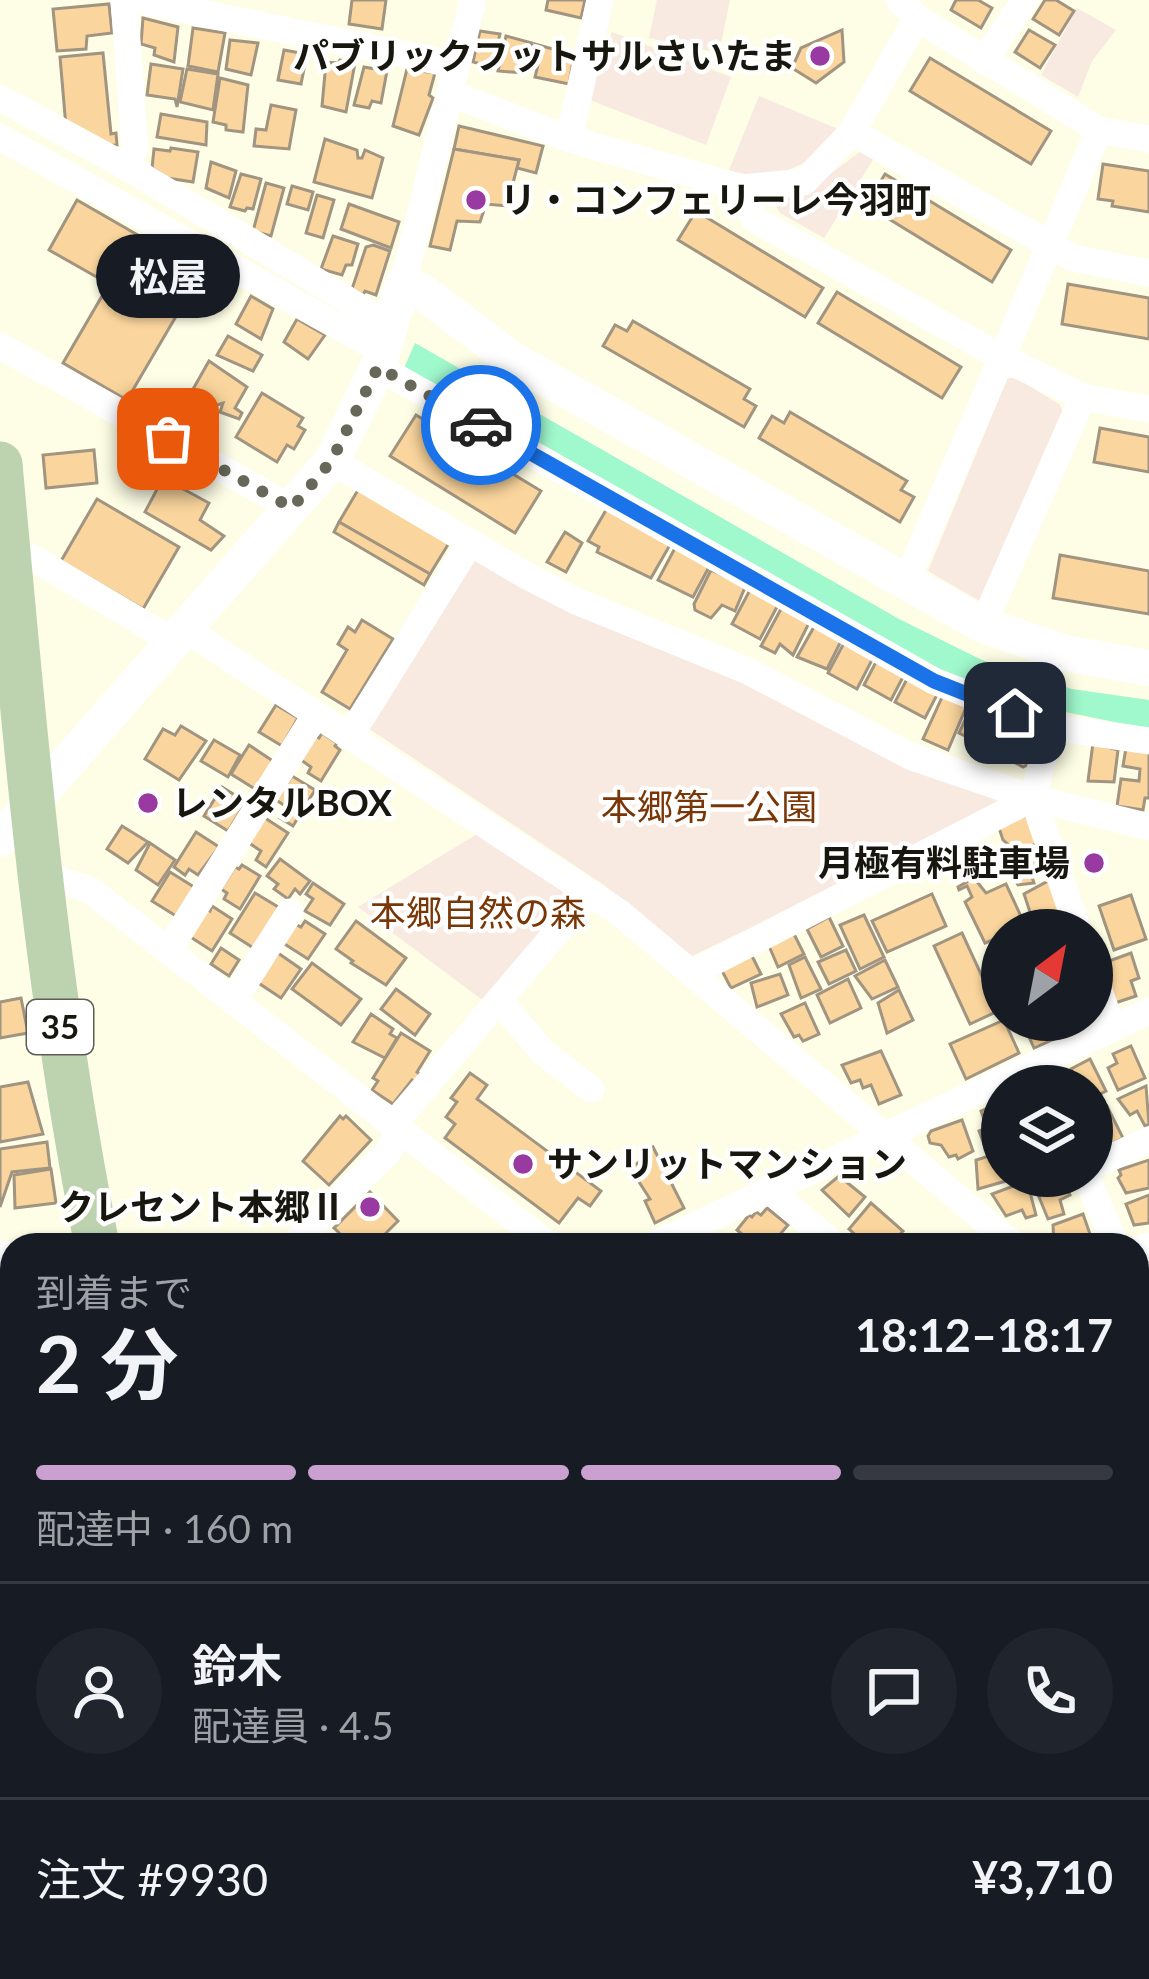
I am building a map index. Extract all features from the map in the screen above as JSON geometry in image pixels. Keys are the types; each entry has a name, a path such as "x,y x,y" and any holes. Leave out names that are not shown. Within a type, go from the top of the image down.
{"main road":[{"name":"35","path":"0,464 8,549 15,823 38,873 70,1104 95,1233"}],"street":[{"path":"125,166 135,149 124,1 137,0 453,79 568,139 742,188 804,182 853,132 908,9 984,62 1100,130 1149,139"},
{"path":"15,823 332,460 384,348 473,0"},
{"path":"568,139 600,0"},
{"path":"984,62 1025,0"},
{"path":"0,98 125,166 384,348"},
{"path":"906,582 1100,130"},
{"path":"853,132 1073,258 1149,273"},
{"path":"0,137 384,348 934,681 1052,723 1149,741"},
{"path":"742,188 754,219 1003,358 1083,397 1149,409"},
{"path":"403,284 424,293 512,360 983,625 1065,652 1149,668"},
{"path":"0,346 292,508"},
{"path":"983,625 1083,397"},
{"path":"332,460 576,601 748,670 912,757 1034,798 1149,827"},
{"path":"350,736 470,543"},
{"path":"8,549 178,634 316,714 620,913 1000,1233"},
{"path":"168,951 316,714"},
{"path":"1052,723 1034,798 1071,909"},
{"path":"692,973 1034,798"},
{"path":"38,873 90,890 533,1233"},
{"path":"305,1233 390,1150 404,1113 590,893"},
{"path":"233,1001 290,912"},
{"path":"499,1001 544,1053 591,1089"},
{"path":"1113,1028 1149,1011"},
{"path":"1057,1065 1093,1041"},
{"path":"678,1233 884,1136 981,1098"},
{"path":"1113,1156 1149,1140"},
{"path":"768,1189 821,1233"},
{"path":"1095,1197 1111,1233"}],"green space":[{"path":"657,0 730,0 719,53 649,38"},
{"path":"1077,8 1116,30 1092,61 1078,97 1041,75"},
{"path":"612,32 731,77 706,145 587,99"},
{"path":"759,96 838,129 817,153 791,169 761,175 729,170"},
{"path":"864,149 876,155 824,238 780,213 776,206 781,198 807,191"},
{"path":"1015,377 1060,405 1064,415 983,603 928,571 1007,379"},
{"name":"本郷第一公園","path":"474,556 995,797 1001,808 692,956 604,885 365,726"},
{"name":"本郷自然の森","path":"480,832 579,895 489,1005 358,907"}],"shaded area":[{"path":"415,343 899,619 982,660 1072,689 1149,700 1149,729 1006,700 955,682 404,368"}],"building":[{"path":"352,0 386,0 382,29 349,24"},
{"path":"548,0 585,0 581,18 546,10"},
{"path":"956,0 978,0 992,8 981,28 951,10"},
{"path":"1045,0 1056,0 1074,11 1059,35 1033,19"},
{"path":"109,4 112,33 87,36 86,49 57,51 53,9"},
{"path":"143,18 178,27 174,62 141,44"},
{"path":"193,28 225,33 218,72 188,66"},
{"path":"842,30 844,62 816,83 792,68 801,48"},
{"path":"1029,30 1055,45 1040,68 1015,52"},
{"path":"480,31 500,34 492,67 473,62"},
{"path":"506,36 532,43 524,73 498,71"},
{"path":"230,40 258,43 251,75 226,69"},
{"path":"535,44 574,55 569,84 535,77 538,65 531,62"},
{"path":"302,47 307,54 301,84 278,80 284,50 300,53"},
{"path":"103,53 111,134 116,133 117,145 100,146 66,127 60,57"},
{"path":"930,58 1051,131 1031,164 910,91"},
{"path":"326,62 355,63 346,112 322,106"},
{"path":"151,64 183,69 177,107 175,99 147,95"},
{"path":"364,67 387,71 381,103 372,101 369,108 354,105"},
{"path":"187,69 218,74 213,110 180,102"},
{"path":"407,69 435,73 429,95 433,98 419,135 393,126"},
{"path":"220,78 248,85 243,132 213,122"},
{"path":"271,105 296,110 289,149 254,146 256,129 266,130"},
{"path":"161,114 207,122 206,145 157,137"},
{"path":"459,126 543,146 536,173 517,168 519,160 454,149"},
{"path":"325,139 357,150 358,158 365,150 383,158 372,198 314,182"},
{"path":"154,149 198,152 193,182 167,178 152,168"},
{"name":"リ・コンフェリーレ今羽町","path":"454,149 519,160 507,206 486,204 480,222 457,221 450,250 430,246"},
{"path":"211,162 236,171 229,198 206,188"},
{"path":"1103,164 1149,171 1149,212 1098,199"},
{"path":"241,174 261,179 253,209 245,211 230,207"},
{"path":"885,174 1011,250 992,282 866,205"},
{"path":"266,183 284,188 271,236 253,231"},
{"path":"292,186 313,192 308,210 287,204"},
{"path":"317,195 334,200 323,238 306,233"},
{"path":"77,200 202,272 127,400 63,363 109,284 49,250"},
{"path":"349,204 399,222 391,248 341,229"},
{"path":"696,211 823,288 805,317 678,240"},
{"path":"333,236 358,244 352,265 346,265 342,275 321,269"},
{"path":"366,247 390,251 376,295 365,291 363,295 352,289"},
{"path":"1068,284 1149,298 1149,339 1062,324"},
{"path":"837,292 961,367 942,398 818,323"},
{"path":"251,296 273,309 261,339 236,324"},
{"path":"297,319 325,335 308,359 284,342"},
{"path":"633,321 750,389 744,399 756,406 744,427 603,346 615,325 627,331"},
{"path":"228,336 262,355 253,371 217,355"},
{"path":"209,361 247,387 235,408 242,413 239,419 220,412 223,403 217,405 192,391"},
{"path":"262,393 303,418 298,426 305,430 294,449 287,445 277,462 236,437"},
{"path":"790,412 907,481 901,490 914,497 900,522 759,438 772,416 784,423"},
{"path":"416,415 541,491 515,533 390,456"},
{"path":"1100,428 1149,437 1149,472 1094,462"},
{"path":"94,450 97,483 46,488 43,455"},
{"path":"163,478 209,503 200,520 224,536 211,550 145,512"},
{"path":"358,490 449,543 430,574 339,522"},
{"path":"97,499 179,547 143,609 61,561"},
{"path":"609,505 671,543 651,578 597,552 599,547 588,541"},
{"path":"339,522 430,574 424,585 334,532"},
{"path":"565,532 582,543 566,572 547,562"},
{"path":"675,548 709,567 693,597 658,580"},
{"path":"1060,555 1149,571 1149,614 1053,598"},
{"path":"711,570 746,585 735,611 722,605 711,618 695,610 694,604"},
{"path":"751,588 779,603 760,639 732,624"},
{"path":"782,607 810,621 793,655 780,644 775,653 761,646"},
{"path":"362,620 393,639 350,709 322,692 347,650 338,644 348,627 355,632"},
{"path":"815,625 842,639 827,669 797,657"},
{"path":"844,643 873,658 857,689 828,673"},
{"path":"877,660 904,675 891,700 864,685"},
{"path":"909,675 939,691 925,718 895,702"},
{"path":"944,693 968,703 948,750 923,739"},
{"path":"276,705 298,718 282,746 259,732"},
{"path":"971,707 997,719 984,745 959,733"},
{"path":"1001,721 1040,733 1027,765 989,748"},
{"path":"181,726 206,741 179,780 145,759 163,729 175,735"},
{"path":"322,733 340,750 321,781 308,773 311,767 301,760"},
{"path":"214,740 240,755 228,777 201,761"},
{"path":"1093,743 1118,750 1114,782 1088,781"},
{"path":"249,745 276,763 255,789 231,774"},
{"path":"1126,748 1149,752 1149,798 1143,810 1117,806 1121,779 1139,781 1140,769 1123,766"},
{"path":"292,776 315,790 293,826 280,818 287,807 276,800"},
{"path":"222,787 246,802 228,831 204,816"},
{"path":"1026,815 1039,842 1018,853 1003,840 999,828"},
{"path":"265,818 288,833 266,867 256,860 261,851 249,843"},
{"path":"122,826 148,842 128,863 107,849"},
{"path":"196,832 219,847 198,875 189,869 185,875 174,867"},
{"path":"150,843 175,860 158,885 136,870"},
{"path":"1039,848 1046,867 1031,874 1034,883 1018,885 1005,863"},
{"path":"280,859 310,881 300,894 295,889 288,899 267,876"},
{"path":"242,865 260,876 240,909 224,899 227,893 221,889 235,867"},
{"path":"170,872 194,887 176,916 152,901"},
{"path":"974,878 986,893 1006,884 1018,909 981,909 981,935 965,902 972,897 967,886 958,887"},
{"path":"1050,880 1059,909 1029,909 1024,894"},
{"path":"313,883 344,904 330,925 305,911 313,899 306,894"},
{"path":"255,893 280,908 255,949 230,933"},
{"path":"932,894 946,926 887,952 872,921"},
{"path":"1131,895 1146,939 1114,950 1113,909 1099,906"},
{"path":"212,906 232,919 212,951 189,936 205,908 210,911"},
{"path":"864,915 884,957 860,969 840,925"},
{"path":"829,917 843,946 821,957 807,929"},
{"path":"305,921 325,934 308,959 283,943 295,924 301,927"},
{"path":"356,921 406,958 386,985 336,949"},
{"path":"962,933 981,974 981,1019 970,1024 934,946"},
{"path":"794,934 804,954 778,967 769,946"},
{"path":"221,948 239,960 229,976 211,964"},
{"path":"846,950 856,971 829,984 818,962"},
{"path":"750,952 761,974 731,988 720,967"},
{"path":"278,953 301,969 281,998 257,982"},
{"path":"1131,953 1139,978 1131,981 1136,996 1115,1003 1113,997 1113,960"},
{"path":"805,957 821,989 801,998 789,965"},
{"path":"885,960 898,987 872,999 855,976"},
{"path":"312,963 361,999 341,1025 292,989"},
{"path":"780,974 788,995 757,1007 751,983"},
{"path":"848,979 861,1008 830,1023 817,995"},
{"path":"396,989 430,1014 415,1035 381,1009"},
{"path":"899,990 913,1020 887,1033 878,1003"},
{"path":"21,998 28,1033 0,1038 0,1002"},
{"path":"805,1003 819,1034 803,1041 799,1035 794,1037 781,1014"},
{"path":"371,1014 393,1029 390,1034 397,1038 385,1058 353,1042"},
{"path":"981,1030 981,1041 1014,1041 1019,1053 995,1065 981,1065 981,1072 966,1079 950,1044"},
{"path":"401,1033 430,1051 416,1083 412,1080 393,1104 372,1090 378,1081 373,1078"},
{"path":"1131,1046 1145,1078 1118,1090 1113,1054"},
{"path":"881,1051 901,1095 879,1104 871,1085 863,1088 860,1080 851,1083 842,1065"},
{"name":"サンリットマンション","path":"470,1073 487,1085 477,1099 601,1191 590,1206 578,1198 559,1223 445,1138 455,1124 446,1117 457,1102 451,1098"},
{"path":"28,1082 43,1134 0,1142 0,1087"},
{"path":"1146,1086 1149,1124 1145,1126 1137,1111 1130,1115 1118,1099"},
{"path":"340,1116 346,1116 371,1140 329,1185 303,1161"},
{"path":"1113,1118 1123,1138 1113,1143"},
{"path":"962,1120 973,1151 958,1159 949,1157 941,1145 930,1143 931,1131"},
{"path":"47,1142 50,1168 12,1172 0,1207 0,1149"},
{"path":"653,1147 684,1208 655,1223 645,1201 650,1199 630,1168 650,1155 647,1151"},
{"path":"981,1158 978,1189 976,1160"},
{"path":"1149,1160 1149,1188 1126,1193 1119,1170"},
{"path":"51,1169 56,1203 15,1208 14,1175"},
{"path":"839,1176 865,1197 849,1216 822,1190"},
{"name":"クレセント本郷Ⅱ","path":"370,1192 398,1221 386,1233 339,1233 334,1228"},
{"path":"1149,1195 1149,1223 1134,1225 1126,1204"},
{"path":"994,1197 1031,1197 1036,1215 1026,1218 1022,1210 1006,1216"},
{"path":"1039,1197 1066,1197 1060,1200 1064,1214 1048,1219"},
{"path":"871,1203 903,1231 854,1233 849,1229"},
{"path":"767,1208 788,1225 781,1233 737,1230 749,1215 761,1215"},
{"path":"1083,1214 1090,1233 1053,1233 1053,1225"}],"way so far":[{"path":"168,439 292,508 332,460 378,367 481,425"}],"place":[{"name":"パブリックフットサルさいたま","path":"820,56"},
{"name":"リ・コンフェリーレ今羽町","path":"476,200"},
{"name":"松屋","path":"168,439"},
{"name":"レンタルBOX","path":"148,803"},
{"name":"月極有料駐車場","path":"1094,863"},
{"name":"サンリットマンション","path":"523,1164"},
{"name":"クレセント本郷Ⅱ","path":"370,1207"}],"route":[{"path":"481,425 934,681 1015,713"}]}
